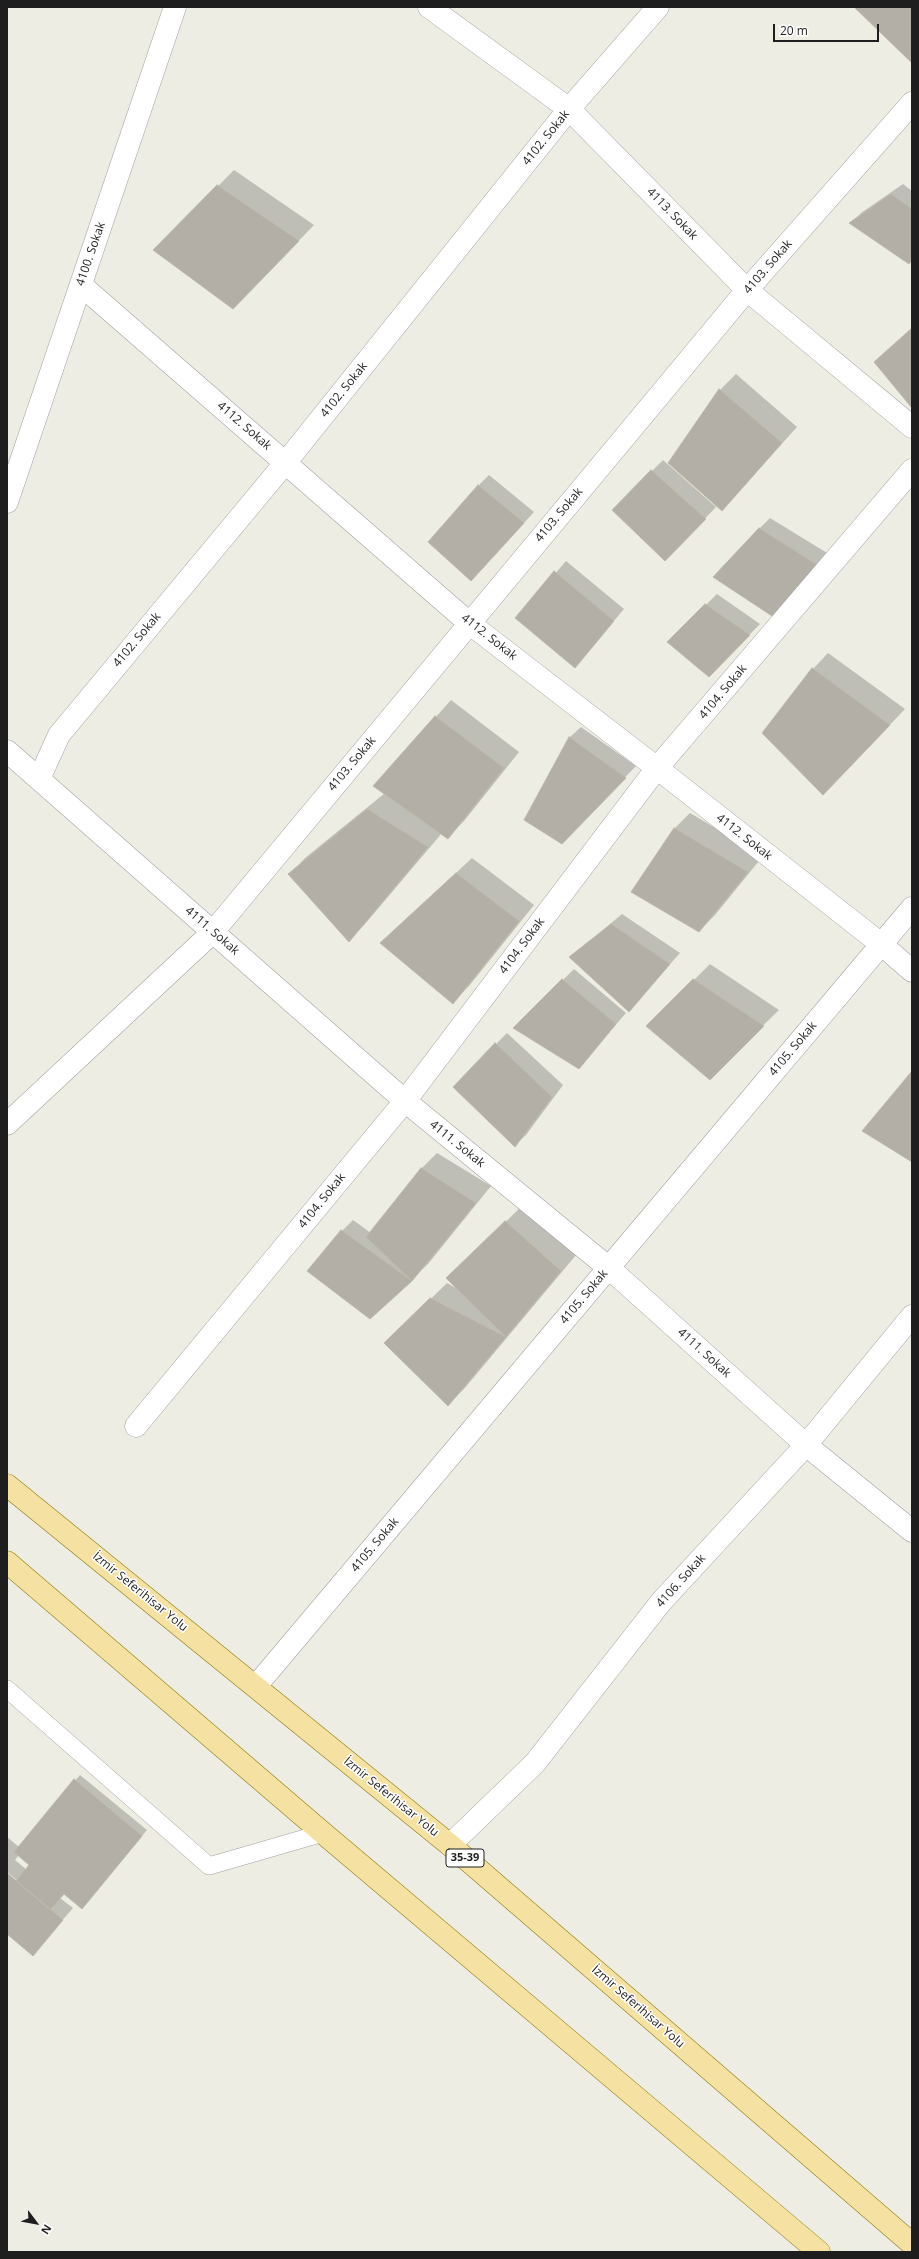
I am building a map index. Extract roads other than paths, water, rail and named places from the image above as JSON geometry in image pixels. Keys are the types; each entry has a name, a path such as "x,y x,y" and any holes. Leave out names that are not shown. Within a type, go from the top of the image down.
{"main road":[{"name":"İzmir Seferihisar Yolu","path":"7,1485 450,1845 912,2244"},
{"path":"7,1562 324,1833 819,2252"}],"street":[{"name":"4100. Sokak","path":"7,502 175,7"},
{"name":"4113. Sokak","path":"429,7 569,109 747,290 912,427"},
{"name":"4102. Sokak","path":"39,779 58,735 286,462 569,109 658,7"},
{"name":"4103. Sokak","path":"7,1124 213,932 747,290 912,103"},
{"name":"4112. Sokak","path":"80,285 286,462 469,623 658,768 881,944 912,972"},
{"name":"4104. Sokak","path":"136,1426 405,1101 658,768 912,470"},
{"name":"4111. Sokak","path":"7,751 405,1101 609,1268 806,1445 912,1531"},
{"name":"4105. Sokak","path":"256,1686 912,908"},
{"name":"4106. Sokak","path":"450,1845 534,1763 661,1602 806,1445 912,1316"}],"lane":[{"path":"7,1689 209,1866 324,1833"}]}
